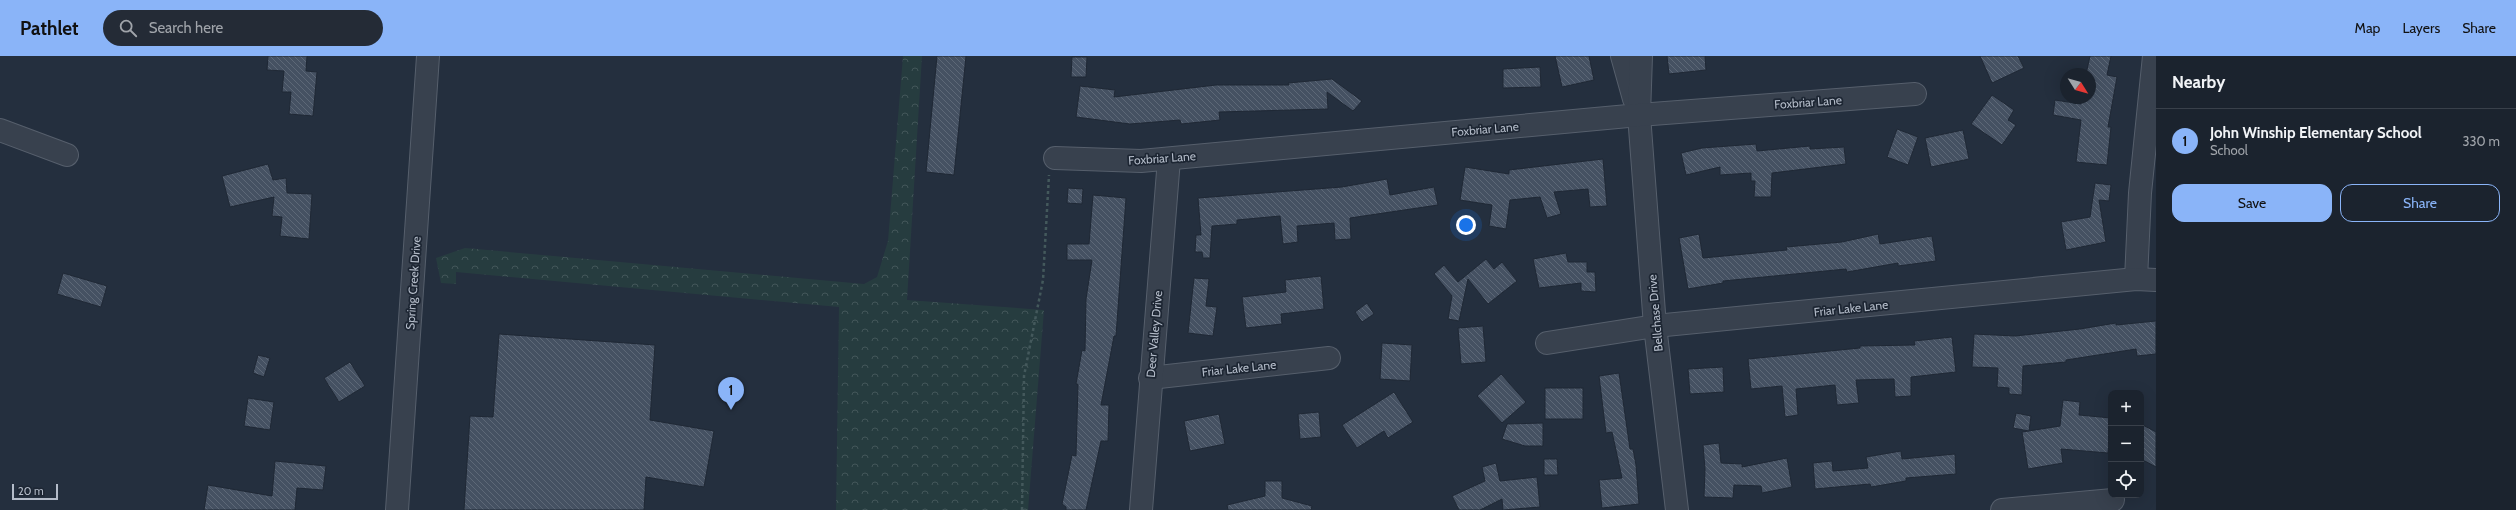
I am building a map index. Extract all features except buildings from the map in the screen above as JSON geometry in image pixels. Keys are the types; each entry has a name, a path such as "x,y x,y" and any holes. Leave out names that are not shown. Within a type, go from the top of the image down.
{"street":[{"name":"Spring Creek Drive","path":"397,510 428,56"},
{"name":"Bellchase Drive","path":"1622,56 1639,115"},
{"name":"Bellchase Drive","path":"1642,56 1639,115 1656,326 1677,510"},
{"path":"2146,280 2140,193 2154,56"},
{"name":"Foxbriar Lane","path":"1055,158 1141,161 1169,159 1639,115 1915,94"},
{"path":"0,130 66,155"},
{"name":"Deer Valley Drive","path":"1142,510 1150,378 1169,159"},
{"name":"Friar Lake Lane","path":"1547,343 1656,326 2146,280"},
{"name":"Friar Lake Lane","path":"1150,378 1329,358"},
{"path":"2002,510 2113,500"}],"path":[{"path":"1022,510 1024,376 1043,280 1050,167 1055,158"}],"green space":[{"path":"903,56 922,56 907,300 1044,310 1028,510 836,510 839,307 456,272 456,284 441,283 436,258 465,248 864,284 877,277 888,241"}],"place":[{"name":"John Winship Elementary School","path":"731,410"}]}
